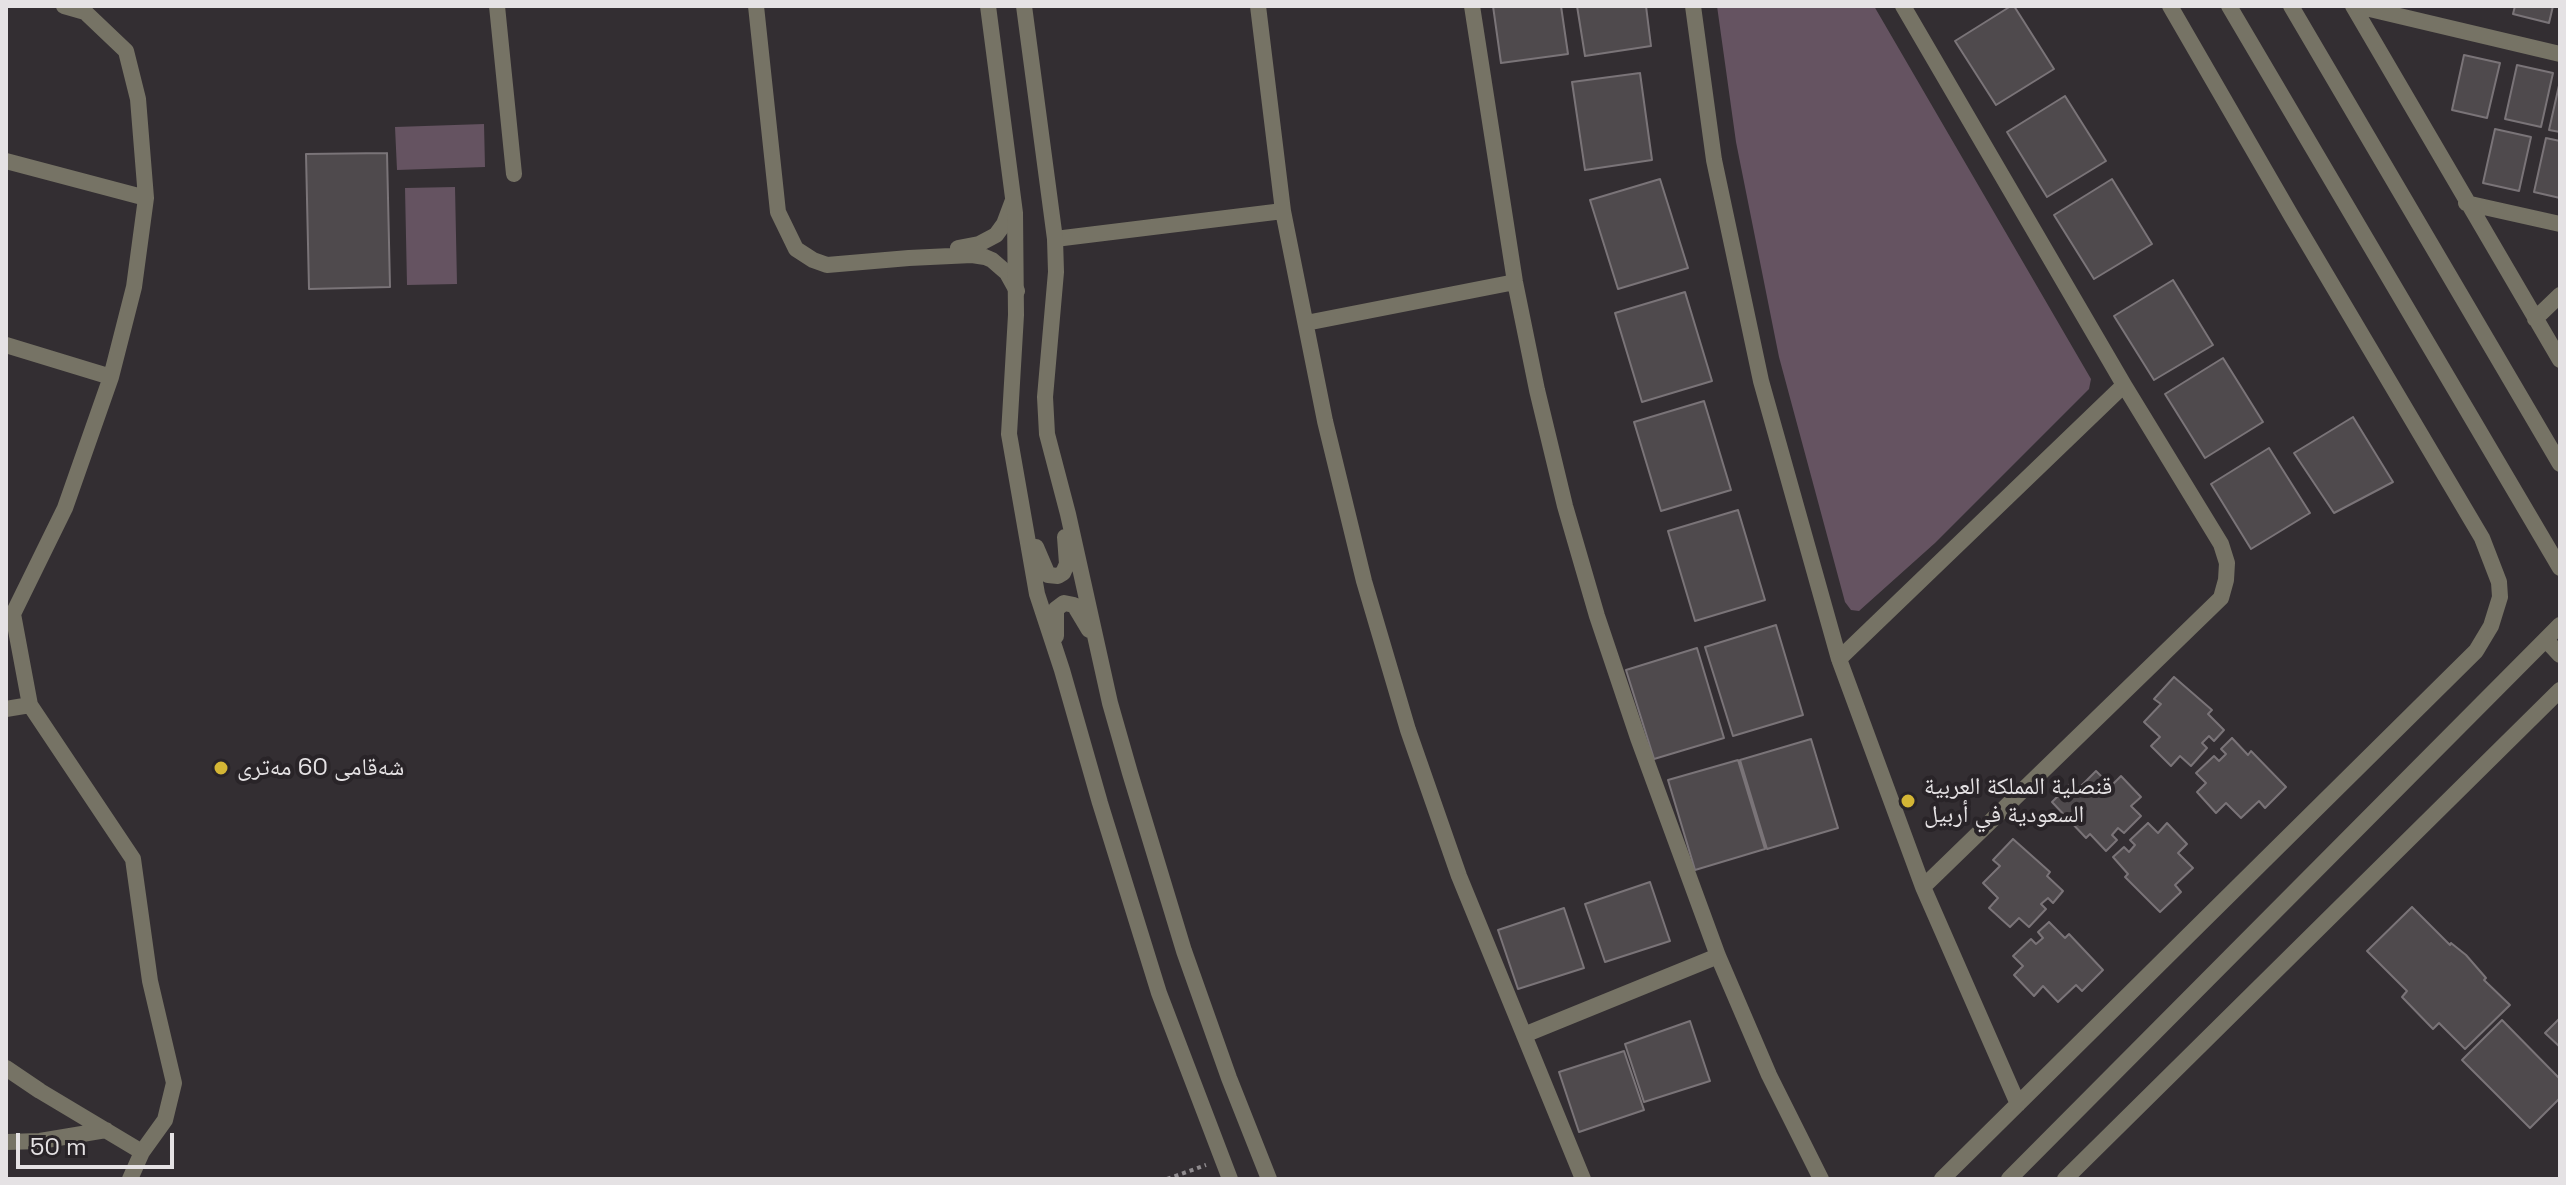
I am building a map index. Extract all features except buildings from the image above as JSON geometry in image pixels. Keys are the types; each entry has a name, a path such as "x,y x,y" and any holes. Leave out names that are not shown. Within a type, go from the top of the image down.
{"street":[{"path":"13,614 65,508 111,377 134,287 146,198 138,99 126,51 83,9 64,6"},
{"path":"497,6 514,174"},
{"path":"756,6 778,212 796,249 827,265 909,258 985,257 1007,273 1017,292"},
{"path":"988,6 1013,200 1017,292 1009,434 1037,594 1159,993 1230,1179"},
{"path":"1024,6 1055,239 1056,272 1045,397 1047,434 1126,759 1184,951 1269,1179"},
{"path":"1258,6 1283,211 1325,421 1364,581 1408,730 1459,876 1583,1179"},
{"path":"1472,6 1515,282 1537,390 1565,506 1597,616 1718,956 1769,1075 1821,1179"},
{"path":"1693,6 1714,160 1761,381 1839,659 1923,887 2018,1104"},
{"path":"1903,6 2124,385 2221,544 2227,563 2221,598 1923,887"},
{"path":"1942,1179 2476,651 2491,626 2500,597 2497,573 2482,538 2170,6"},
{"path":"2229,6 2560,568"},
{"path":"2291,6 2560,464"},
{"path":"2355,6 2560,54"},
{"path":"2355,6 2466,203 2560,360"},
{"path":"6,161 146,198"},
{"path":"909,258 988,241 1004,224 1013,200"},
{"path":"2466,203 2560,224"},
{"path":"1055,239 1283,211"},
{"path":"1306,323 1515,282"},
{"path":"2535,319 2560,295"},
{"path":"6,345 111,377"},
{"path":"1839,659 2124,385"},
{"path":"1019,500 1045,571 1048,575 1058,576 1067,564 1061,487"},
{"path":"6,596 13,614 30,705 133,859 150,981 174,1083 165,1120 142,1152 130,1179"},
{"path":"1058,658 1056,609 1064,603 1074,605 1099,653"},
{"path":"2009,1179 2560,625"},
{"path":"2547,641 2560,655"},
{"path":"2065,1179 2560,690"},
{"path":"6,709 30,705"},
{"path":"1524,1035 1718,956"},
{"path":"6,1068 142,1152"},
{"path":"6,1142 40,1141 106,1130"}],"shaded area":[{"path":"1717,6 1874,6 2091,379 2089,389 1935,543 1859,611 1851,610 1845,602 1779,357 1736,142"},
{"path":"484,124 485,167 397,170 395,127"},
{"path":"455,187 457,284 407,285 405,188"}],"place":[{"name":"شەقامی 60 مەتری","path":"221,768"},
{"name":"قنصلية المملكة العربية السعودية في أربيل","path":"1908,801"}]}
